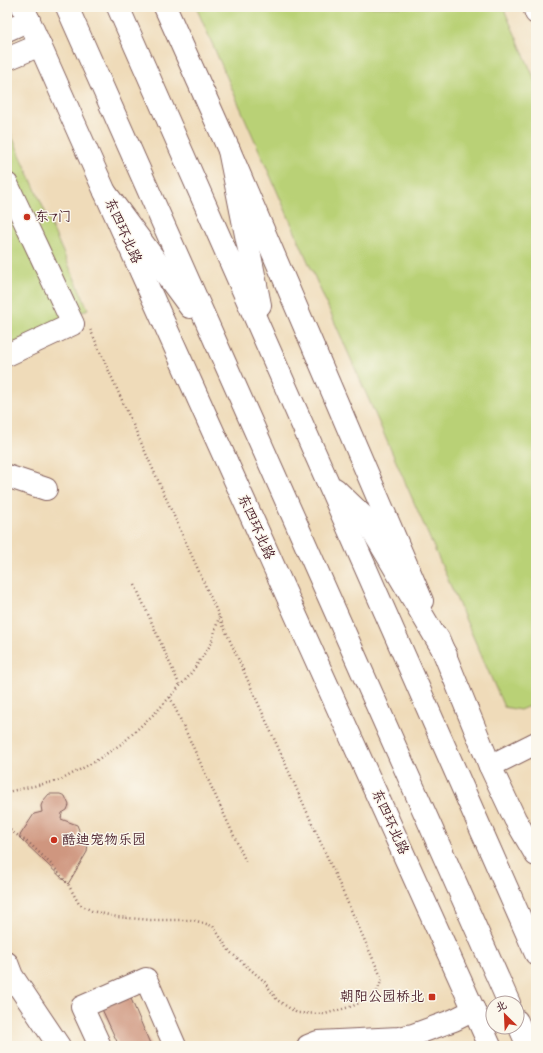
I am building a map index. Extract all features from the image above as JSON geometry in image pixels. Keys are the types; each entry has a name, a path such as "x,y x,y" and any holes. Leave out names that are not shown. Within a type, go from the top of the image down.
{"main road":[{"path":"67,7 505,995"},
{"path":"118,7 536,954"},
{"path":"165,7 229,150 446,655 490,766 515,819 536,855"},
{"path":"534,7 536,13"},
{"path":"7,30 26,14"},
{"name":"东四环北路","path":"26,14 490,1046"},
{"path":"7,59 40,45"},
{"path":"229,150 267,344"},
{"path":"7,184 73,324 7,355"},
{"path":"105,192 214,340"},
{"path":"7,476 46,489"},
{"path":"327,481 365,518 446,655"},
{"path":"490,766 536,743"},
{"path":"7,963 12,976 59,1046"},
{"path":"100,1046 82,1007 146,979 175,1046"},
{"path":"308,1046 318,1042 399,1038 413,1035 454,1020 474,1010"},
{"path":"523,1035 528,1046"}],"path":[{"path":"7,828 30,844 51,864 68,884 79,904 92,910 117,917 144,920 193,920 212,926 230,952 264,981 277,1000 297,1013 325,1014 353,1006 376,994 382,979 86,318 73,324"},
{"path":"135,585 180,686"},
{"path":"7,792 61,780 94,762 124,742 189,676 211,644 219,616"},
{"path":"170,697 246,862"}],"green space":[{"path":"196,7 503,7 536,82 536,703 520,710 504,707"},
{"name":"东7门","path":"7,125 88,309 7,346"}],"building":[{"name":"酷迪宠物乐园","path":"49,794 60,794 65,796 69,805 67,810 62,813 61,819 77,825 79,830 77,836 88,842 87,852 68,884 19,837 34,814 42,812 41,806"},
{"path":"129,994 151,1046 119,1046 101,1007"}],"place":[{"name":"东7门","path":"27,217"},
{"name":"酷迪宠物乐园","path":"54,840"},
{"name":"朝阳公园桥北","path":"432,997"}]}
